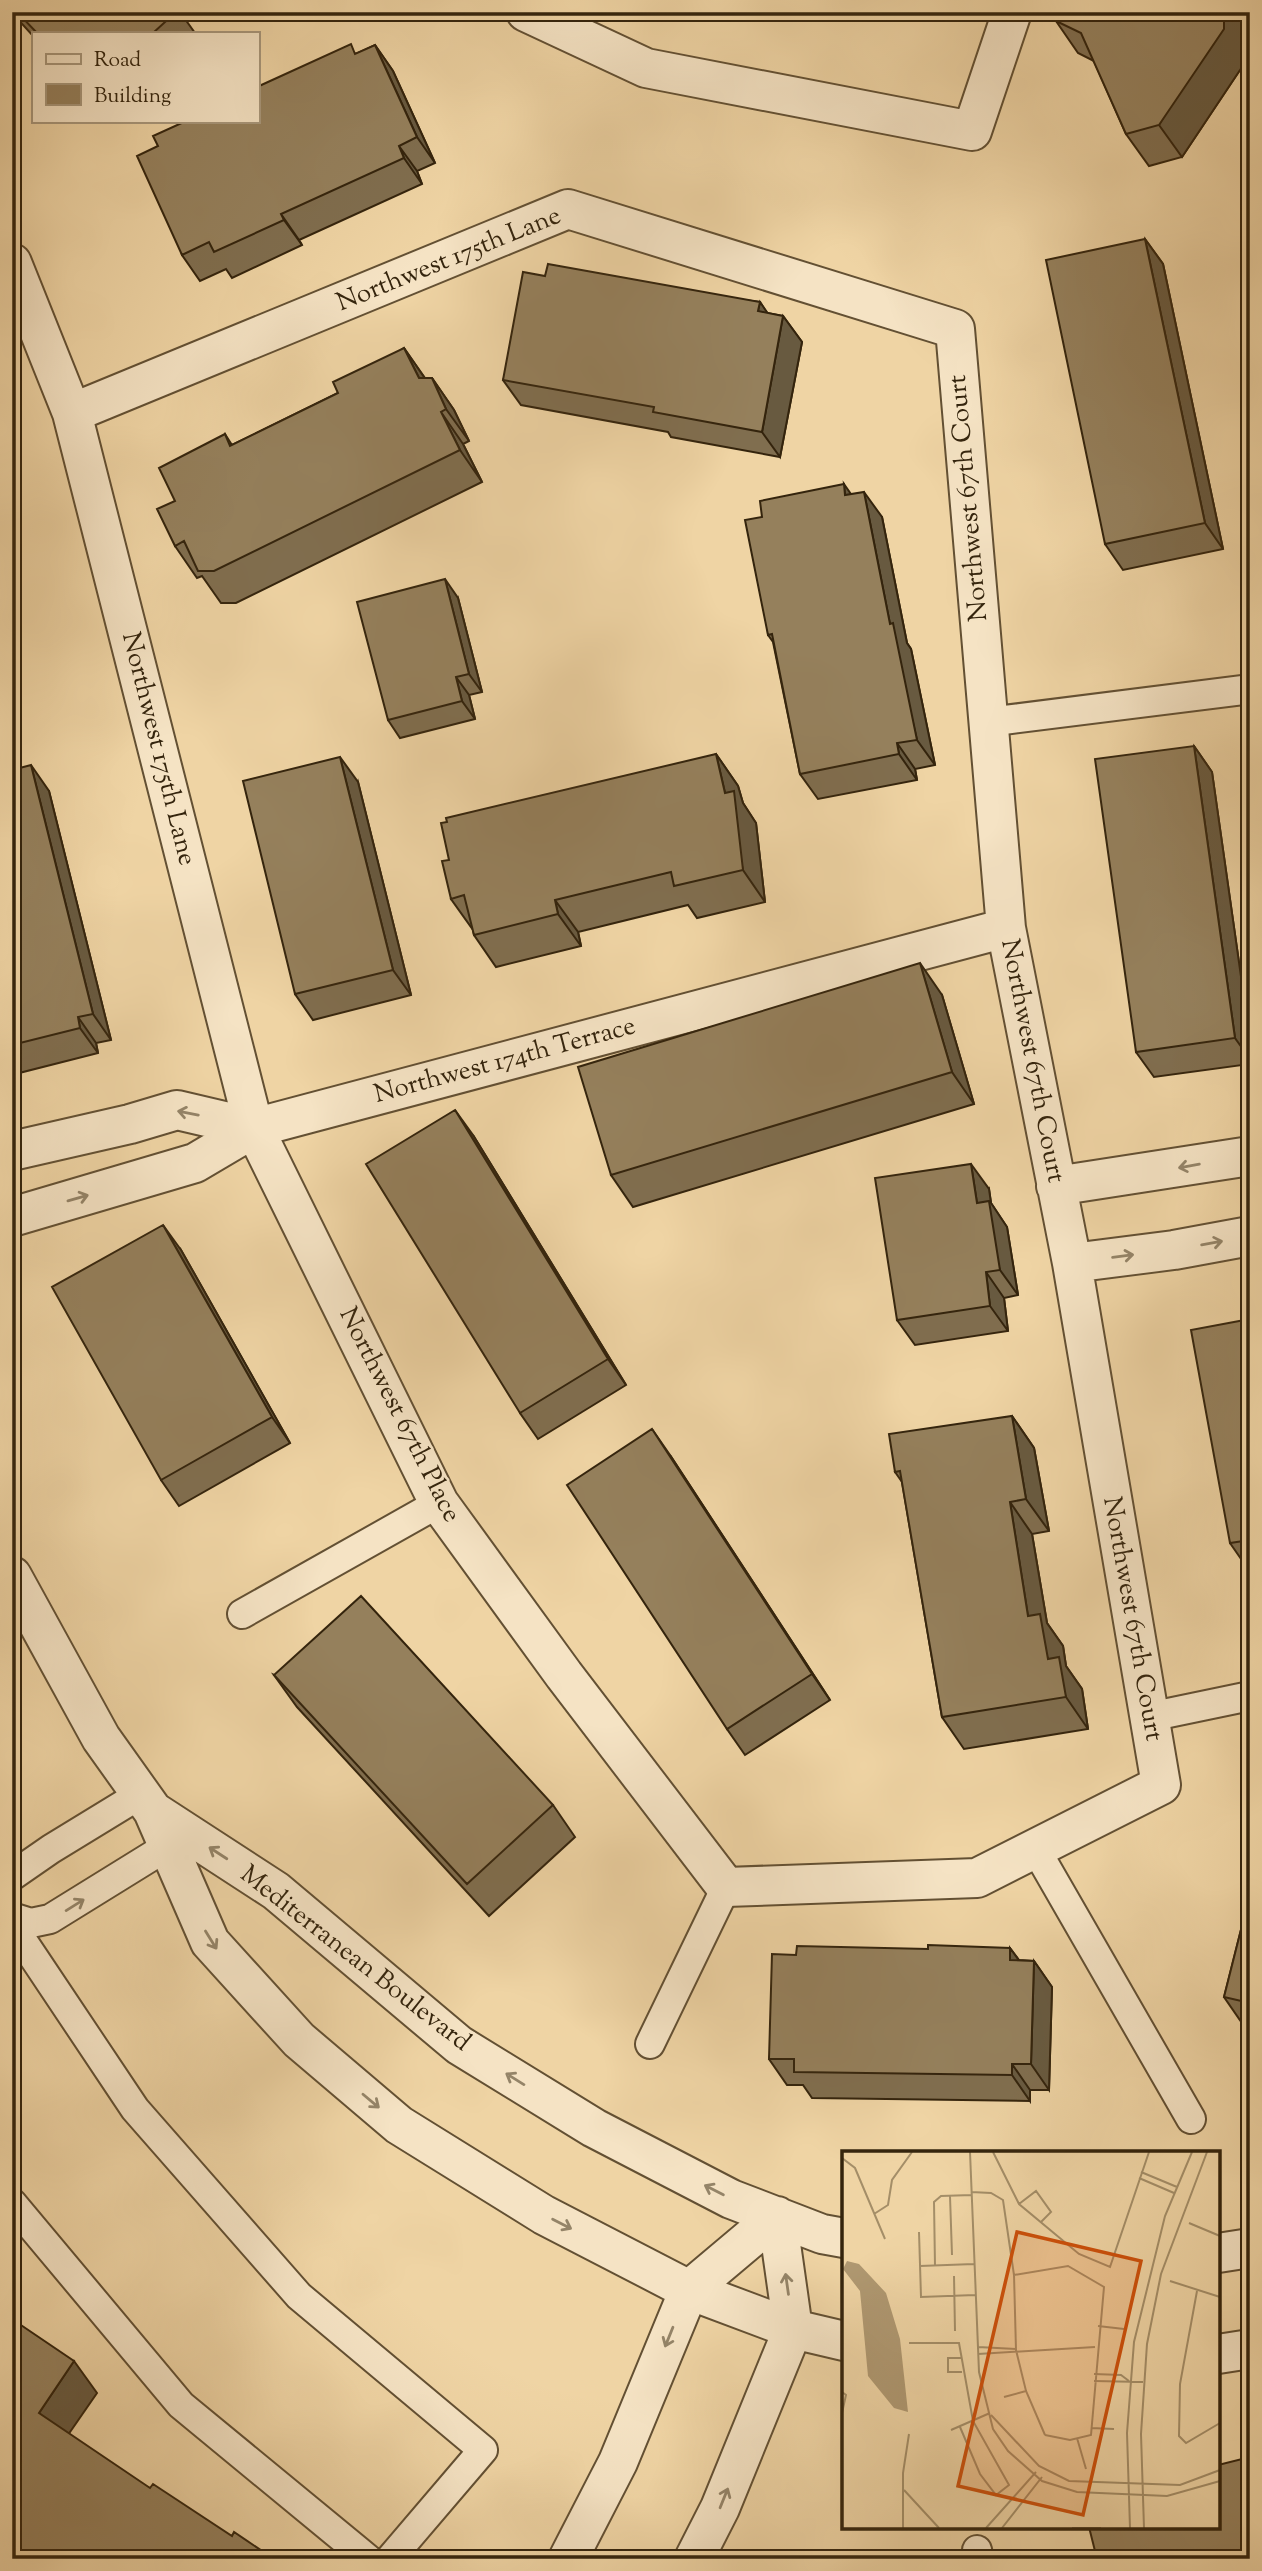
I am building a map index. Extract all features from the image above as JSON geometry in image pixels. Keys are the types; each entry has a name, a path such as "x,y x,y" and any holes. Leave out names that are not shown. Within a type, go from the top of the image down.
{"street":[{"path":"526,12 646,68 972,131 1012,12"},
{"name":"Northwest 175th Lane","path":"72,413 568,209 955,329"},
{"name":"Northwest 175th Lane","path":"12,263 72,413 202,922"},
{"name":"Northwest 67th Court","path":"955,329 1006,928 1072,1262 1161,1785 1035,1848"},
{"name":"Northwest 67th Place","path":"202,922 254,1128 439,1503 564,1675 726,1887"},
{"name":"Northwest 174th Terrace","path":"12,1217 195,1163 254,1128 1006,928"},
{"path":"12,1150 177,1111 254,1128"},
{"path":"1056,1186 1250,1156"},
{"path":"1072,1262 1174,1250 1250,1236"},
{"path":"12,1576 101,1738 147,1803 210,1942 299,2040 400,2125 544,2215 689,2290 793,2329 842,2341"},
{"name":"Mediterranean Boulevard","path":"147,1803 276,1891 459,2045 594,2128 731,2199 822,2234 842,2238"},
{"path":"726,1887 977,1878 1035,1848"},
{"path":"568,2559 618,2462 689,2290 777,2216"},
{"path":"694,2559 720,2508 793,2329 777,2216"},
{"path":"1220,2253 1250,2248"},
{"path":"1220,2354 1250,2349"}],"lane":[{"path":"988,722 1243,690"},
{"path":"242,1614 439,1503"},
{"path":"1149,1717 1250,1696"},
{"path":"12,1876 51,1849 147,1803"},
{"path":"12,1917 31,1923 50,1919 168,1846"},
{"path":"1035,1848 1191,2119"},
{"path":"650,2044 726,1887"},
{"path":"12,1925 135,2109 299,2296 483,2450 390,2559"},
{"path":"12,2203 181,2405 368,2559"}],"building":[{"path":"17,12 176,12 154,32 36,32"},
{"path":"1061,12 1224,12 1224,29 1159,125 1126,134 1081,33 1056,21"},
{"path":"351,44 355,54 375,45 417,137 399,146 404,158 281,214 284,220 214,252 209,242 182,255 137,156 158,146 153,136 184,122 259,122 259,86"},
{"path":"1145,239 1205,523 1105,544 1046,260"},
{"path":"548,264 760,302 758,311 783,316 762,432 653,412 654,407 503,380 523,272 545,276"},
{"path":"404,348 419,378 432,378 446,409 441,412 460,450 214,571 198,571 184,541 175,546 157,509 175,501 159,468 225,434 230,446 338,393 333,382"},
{"path":"844,484 845,495 864,492 890,624 893,623 917,740 897,743 899,754 800,774 772,634 768,635 745,520 762,517 760,501"},
{"path":"445,579 469,674 456,677 462,701 388,720 357,602"},
{"path":"1194,746 1235,1038 1136,1052 1095,759"},
{"path":"716,754 725,793 734,791 743,870 674,886 671,872 555,900 558,914 474,935 464,895 451,899 442,861 449,860 441,823 447,822 446,818"},
{"path":"340,757 393,970 295,994 243,781"},
{"path":"31,765 93,1014 78,1017 80,1028 12,1045 12,770"},
{"path":"920,963 952,1072 611,1175 578,1067"},
{"path":"455,1110 608,1359 520,1413 366,1164"},
{"path":"971,1164 977,1203 989,1201 1000,1270 986,1272 990,1306 897,1320 875,1178"},
{"path":"163,1225 272,1417 161,1480 52,1287"},
{"path":"1250,1319 1250,1540 1230,1543 1191,1330"},
{"path":"1012,1416 1026,1499 1010,1502 1028,1616 1040,1614 1048,1659 1059,1657 1066,1697 942,1717 900,1471 895,1472 889,1434"},
{"path":"652,1429 812,1674 727,1729 567,1485"},
{"path":"361,1596 553,1805 467,1884 274,1675"},
{"path":"1250,1894 1250,2003 1224,1997"},
{"path":"928,1945 1010,1948 1010,1960 1034,1961 1031,2064 1012,2064 1012,2075 794,2072 794,2059 769,2059 772,1954 796,1955 797,1946 928,1949"},
{"path":"12,2319 74,2361 39,2413 150,2488 153,2484 232,2536 234,2532 274,2559 12,2559"},
{"path":"1250,2457 1250,2559 1097,2559 1090,2529 1220,2529 1220,2464"}]}
